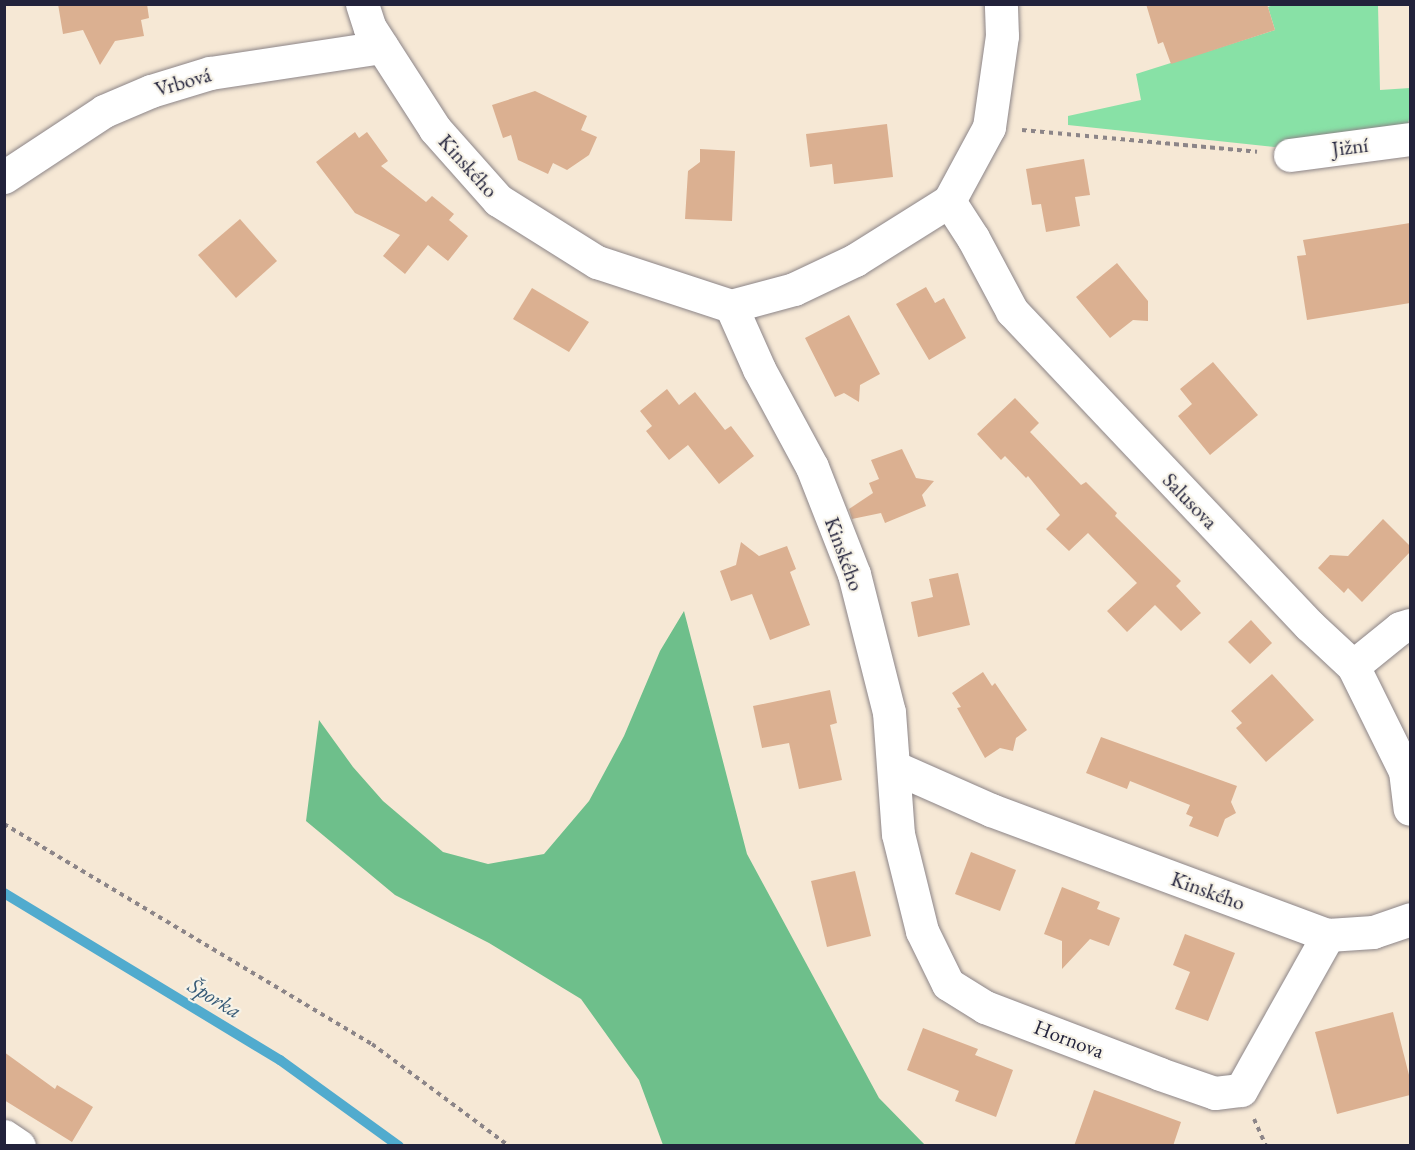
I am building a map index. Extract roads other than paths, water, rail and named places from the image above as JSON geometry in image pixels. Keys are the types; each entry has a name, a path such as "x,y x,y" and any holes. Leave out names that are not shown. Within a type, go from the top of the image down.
{"street":[{"name":"Kinského","path":"362,4 370,28 435,129 498,200 597,262 732,306 759,369 812,467 854,574 889,712 894,767 991,810 1328,935 1373,932 1410,919"},
{"path":"732,306 794,289 855,260 949,201 989,127 1002,36 1001,4"},
{"name":"Vrbová","path":"4,177 104,111 151,91 210,73 382,47"},
{"name":"Jižní","path":"1290,155 1410,139"},
{"name":"Salusova","path":"949,201 973,237 1012,311 1293,608 1353,666 1405,771 1410,809"},
{"path":"1353,666 1400,628 1410,625"},
{"name":"Hornova","path":"894,767 898,834 922,931 948,984 985,1007 1215,1093 1241,1089 1328,935"},
{"path":"4,1136 19,1146"}],"waterway":[{"name":"Šporka","path":"4,893 280,1060 399,1146"}]}
